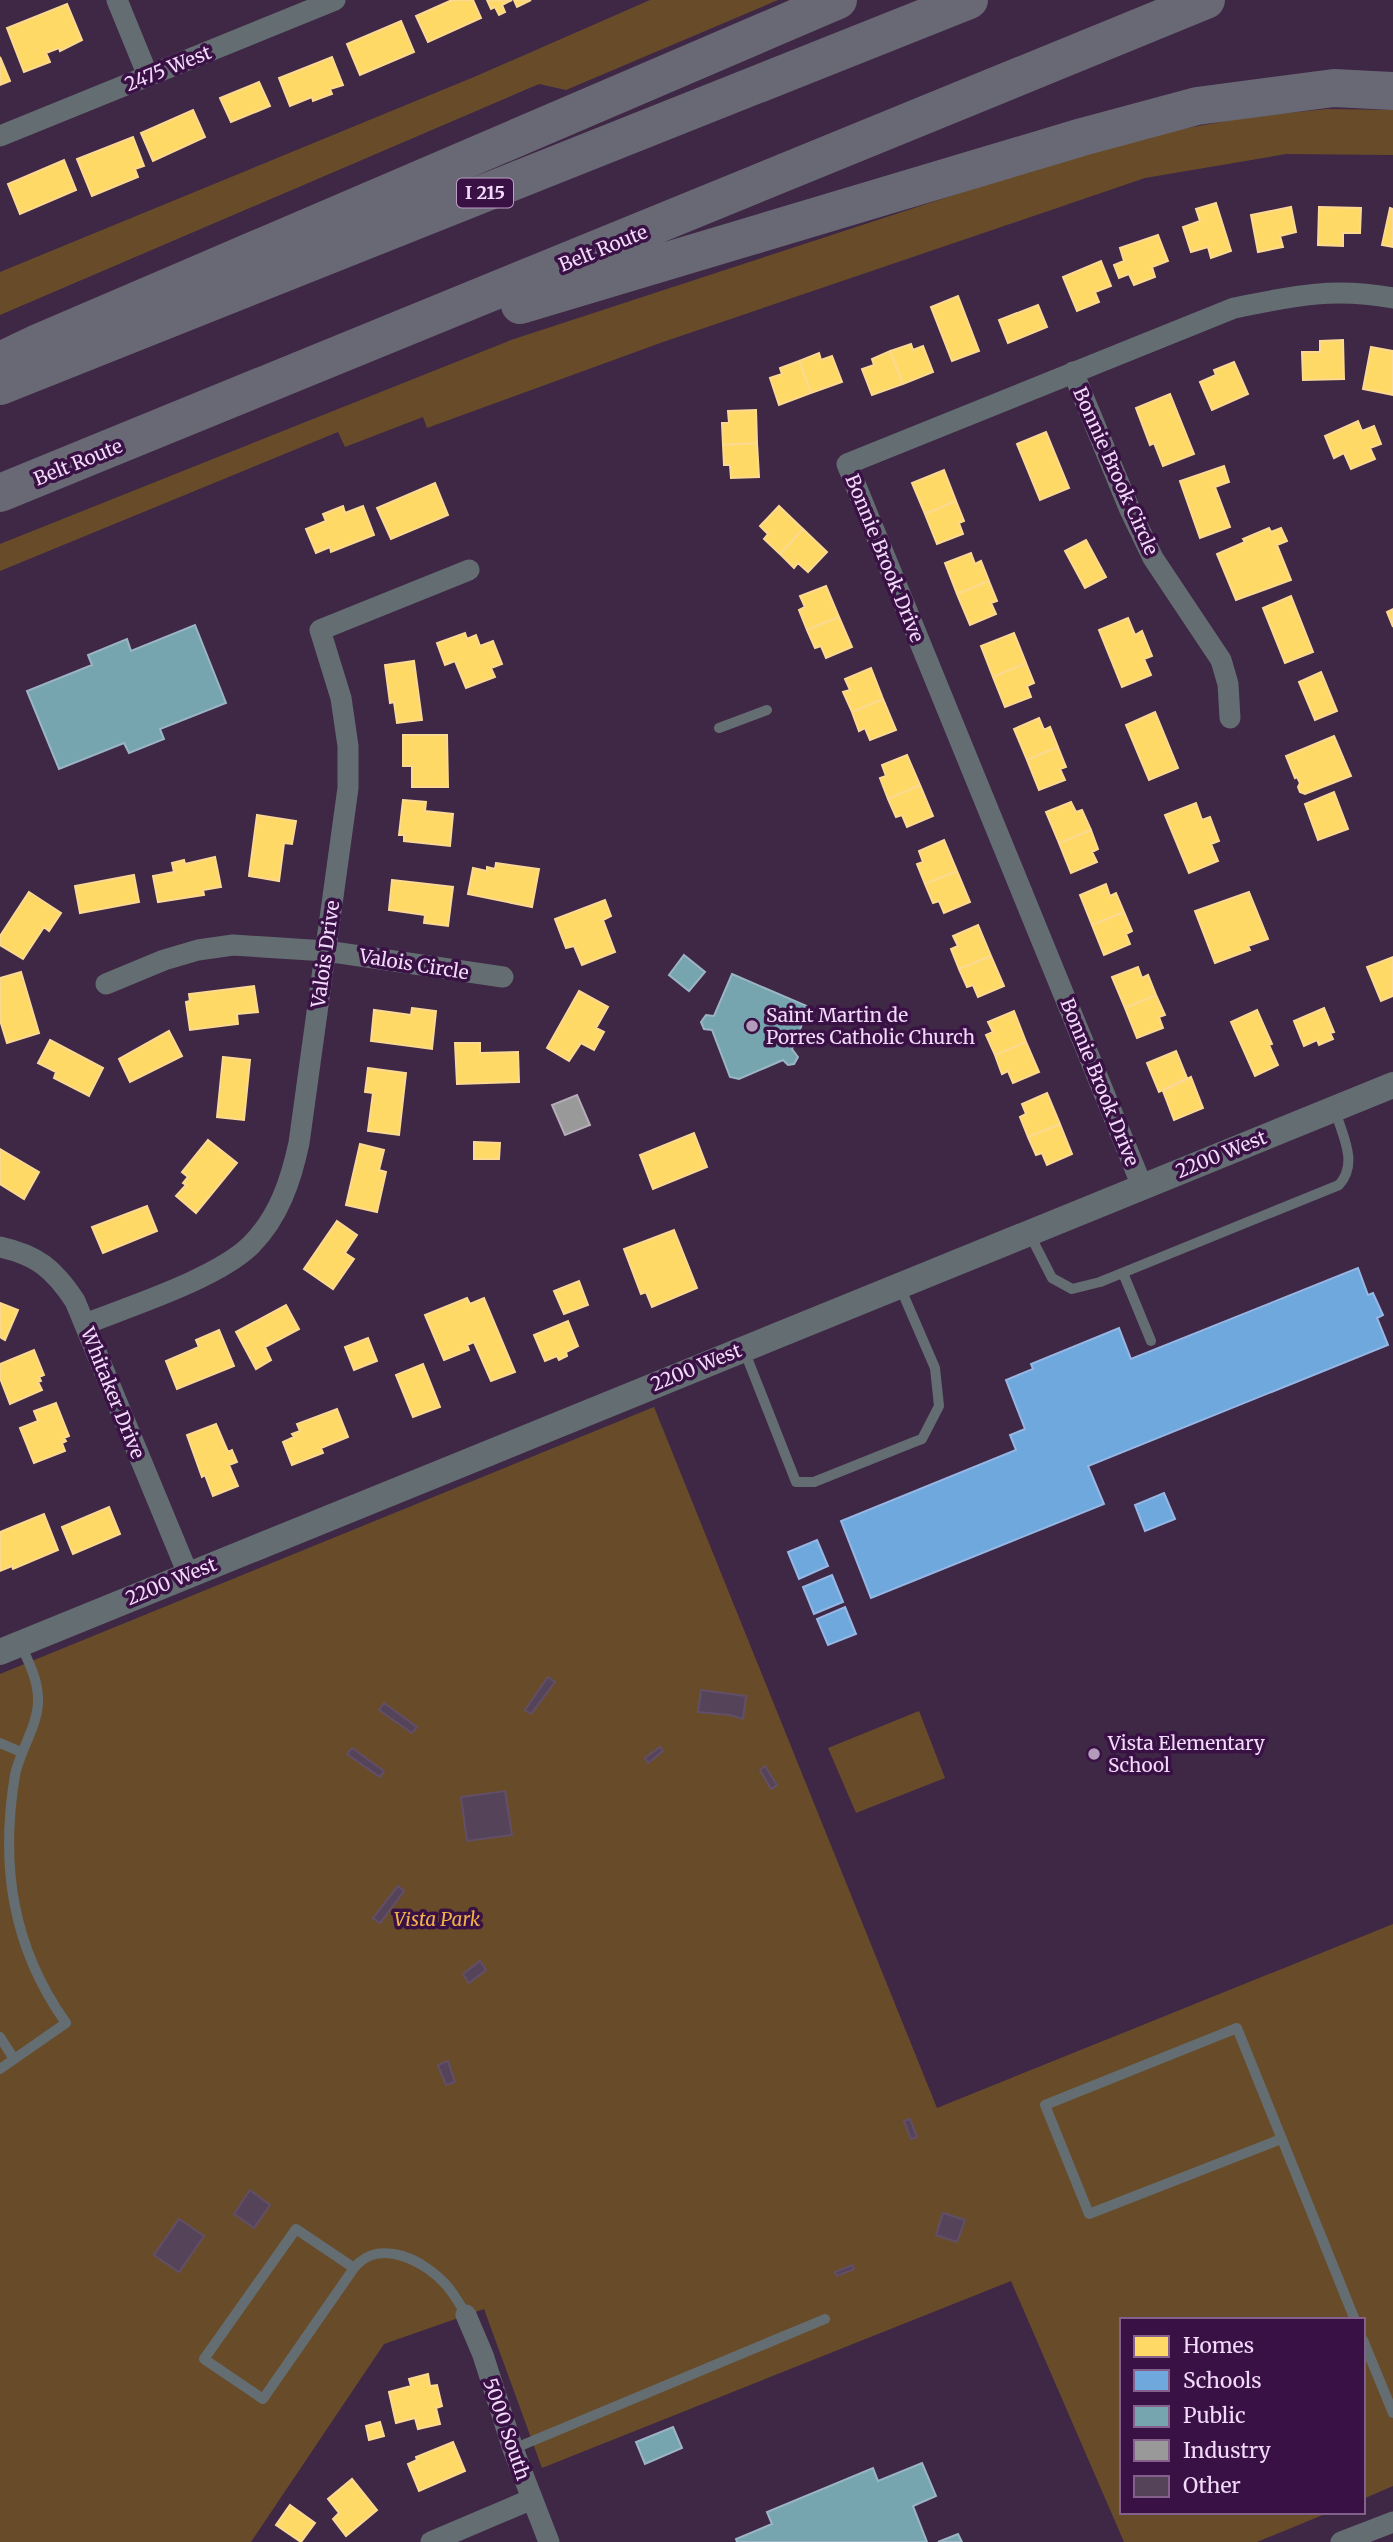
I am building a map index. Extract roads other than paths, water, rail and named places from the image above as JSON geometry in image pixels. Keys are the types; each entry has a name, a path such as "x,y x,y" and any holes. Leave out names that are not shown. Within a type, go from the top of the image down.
{"highway":[{"path":"0,361 838,0"},
{"name":"I 215","path":"0,386 969,0"},
{"name":"Belt Route","path":"0,493 1206,0"},
{"path":"310,368 1082,137 1197,106 1334,88 1393,91"}],"street":[{"path":"117,0 148,76"},
{"name":"2475 West","path":"0,136 335,0"},
{"name":"Bonnie Brook Drive","path":"1142,1186 847,464 1222,313 1284,297 1334,292 1393,298"},
{"name":"Bonnie Brook Circle","path":"1073,372 1130,510 1153,558 1221,660 1228,684 1230,718"},
{"name":"Valois Drive","path":"85,1324 186,1283 232,1260 251,1245 282,1201 299,1143 348,788 348,746 341,698 320,630 469,570"},
{"name":"Valois Circle","path":"106,984 164,960 198,950 233,945 326,951 503,977"},
{"name":"2200 West","path":"10,1648 1393,1085"},
{"name":"Whitaker Drive","path":"0,1248 33,1257 48,1267 61,1279 75,1301 188,1574"},
{"name":"5000 South","path":"466,2315 483,2355 513,2449 549,2542"},
{"path":"431,2542 532,2500"},
{"path":"1341,2542 1393,2522"}],"lane":[{"path":"719,729 767,710"},
{"path":"1029,1232 1052,1278 1072,1289 1123,1273 1339,1185 1346,1178 1351,1162 1334,1108"},
{"path":"1123,1273 1151,1341"},
{"path":"743,1348 796,1482 814,1482 922,1439 939,1406 935,1368 899,1284"},
{"path":"0,2069 66,2023 33,1966 13,1904 7,1872 9,1807 21,1752 34,1719 38,1699 34,1677 10,1648"},
{"path":"0,1743 21,1752"},
{"path":"1281,2139 1089,2214 1045,2105 1237,2028 1354,2318"},
{"path":"0,2037 14,2059"},
{"path":"354,2268 296,2230 204,2359 263,2399 361,2259 377,2253 400,2255 413,2260 447,2286 466,2315"},
{"path":"513,2449 825,2319"},
{"path":"1365,2345 1393,2413"}],"place":[{"name":"Saint Martin de Porres Catholic Church","path":"752,1026"},
{"name":"Vista Elementary School","path":"1094,1754"}],"park label":[{"name":"Vista Park","path":"437,1919"}]}
